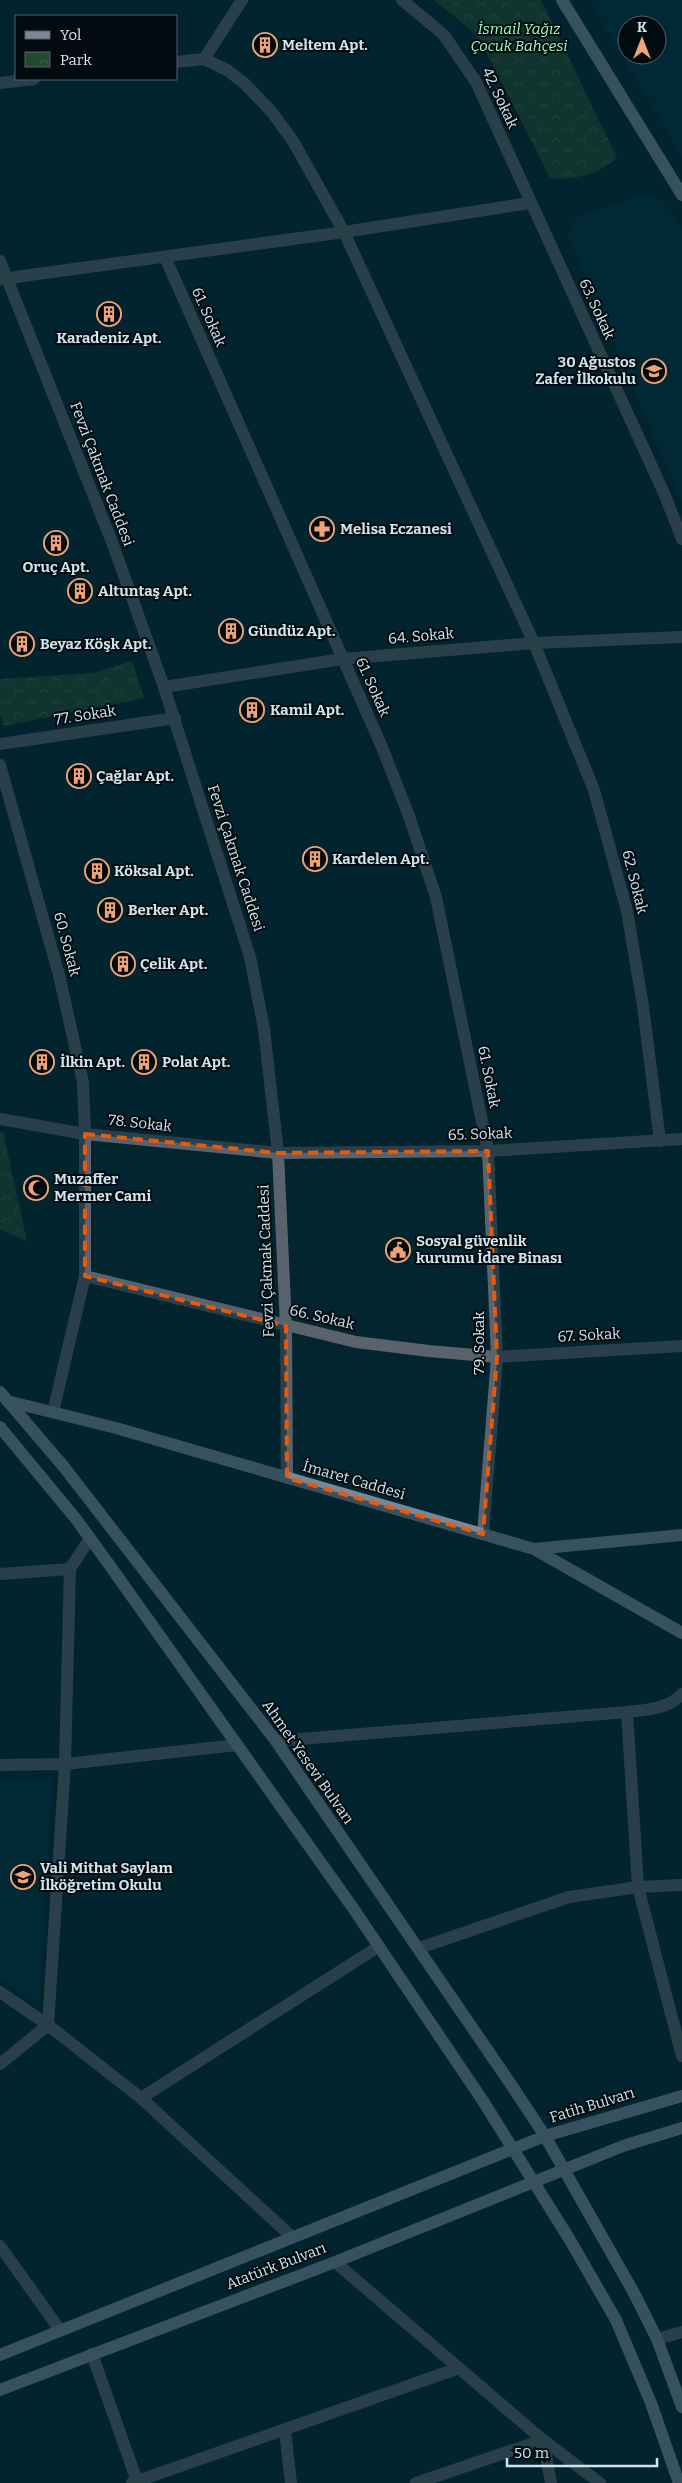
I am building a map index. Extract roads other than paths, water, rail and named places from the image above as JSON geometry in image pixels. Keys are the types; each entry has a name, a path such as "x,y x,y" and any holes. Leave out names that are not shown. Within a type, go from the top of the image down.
{"main road":[{"path":"562,0 682,195"},
{"name":"Ahmet Yesevi Bulvarı","path":"0,1392 5,1401 64,1467 276,1741 545,2136 618,2263 657,2339 682,2407"},
{"name":"İmaret Caddesi","path":"5,1401 54,1412 534,1549 682,1632"},
{"path":"0,1427 90,1538 378,1947 513,2148 596,2282 616,2320 651,2403 678,2483"},
{"path":"534,1549 682,1535"},
{"name":"Fatih Bulvarı","path":"513,2148 545,2136 682,2096"},
{"path":"563,2170 623,2146 682,2128"},
{"name":"Atatürk Bulvarı","path":"0,2355 513,2148"},
{"name":"Atatürk Bulvarı","path":"0,2390 335,2262 535,2183 563,2170"}],"street":[{"path":"178,62 204,58 242,0"},
{"name":"42. Sokak","path":"402,0 444,34 464,62 476,82 530,203"},
{"name":"62. Sokak","path":"204,58 227,70 271,111 293,141 344,232 534,643 594,790 627,911 643,1006 660,1141"},
{"path":"0,83 26,80"},
{"path":"4,278 165,258 530,203"},
{"name":"63. Sokak","path":"530,203 664,493 682,539"},
{"name":"61. Sokak","path":"165,258 382,747 409,816 436,897 488,1151"},
{"name":"Fevzi Çakmak Caddesi","path":"0,261 4,278 112,542 175,718 250,957 264,1029 278,1153 286,1326 287,1478"},
{"name":"64. Sokak","path":"164,687 342,660 534,643 682,637"},
{"name":"77. Sokak","path":"0,744 175,718"},
{"name":"60. Sokak","path":"0,765 59,975 83,1082 85,1134 84,1276 54,1412"},
{"name":"78. Sokak","path":"0,1119 85,1134 278,1153"},
{"name":"65. Sokak","path":"278,1153 488,1151 682,1139"},
{"name":"79. Sokak","path":"482,1534 497,1357 488,1151"},
{"name":"66. Sokak","path":"84,1276 356,1342 497,1357"},
{"name":"67. Sokak","path":"497,1357 682,1346"},
{"path":"0,2064 48,2025 65,1764 70,1569 90,1538"},
{"path":"0,1574 70,1569"},
{"path":"276,1741 627,1712 656,1708 675,1702 682,1694"},
{"path":"627,1712 638,1887 682,2056"},
{"path":"0,1765 65,1764 237,1745"},
{"path":"418,1948 569,1897 638,1887 682,1885"},
{"path":"140,2098 378,1947"},
{"path":"0,1992 48,2025 140,2098 292,2237"},
{"path":"0,2246 60,2330"},
{"path":"335,2262 544,2440 600,2483"},
{"path":"657,2339 682,2332"},
{"path":"92,2354 135,2482 285,2431 459,2368"},
{"path":"285,2431 291,2483"},
{"path":"416,2483 544,2440"},
{"path":"544,2440 551,2483"}],"place":[{"name":"Meltem Apt.","path":"265,45"},
{"name":"Karadeniz Apt.","path":"109,314"},
{"name":"30 Ağustos Zafer İlkokulu","path":"654,371"},
{"name":"Melisa Eczanesi","path":"322,529"},
{"name":"Oruç Apt.","path":"56,543"},
{"name":"Altuntaş Apt.","path":"80,591"},
{"name":"Gündüz Apt.","path":"231,631"},
{"name":"Beyaz Köşk Apt.","path":"22,644"},
{"name":"Kamil Apt.","path":"252,710"},
{"name":"Çağlar Apt.","path":"79,776"},
{"name":"Kardelen Apt.","path":"315,859"},
{"name":"Köksal Apt.","path":"97,871"},
{"name":"Berker Apt.","path":"110,910"},
{"name":"Çelik Apt.","path":"123,964"},
{"name":"İlkin Apt.","path":"42,1062"},
{"name":"Polat Apt.","path":"144,1062"},
{"name":"Muzaffer Mermer Cami","path":"36,1188"},
{"name":"Sosyal güvenlik kurumu İdare Binası","path":"398,1250"},
{"name":"Vali Mithat Saylam İlköğretim Okulu","path":"23,1877"}],"park label":[{"name":"İsmail Yağız Çocuk Bahçesi","path":"519,38"}]}
